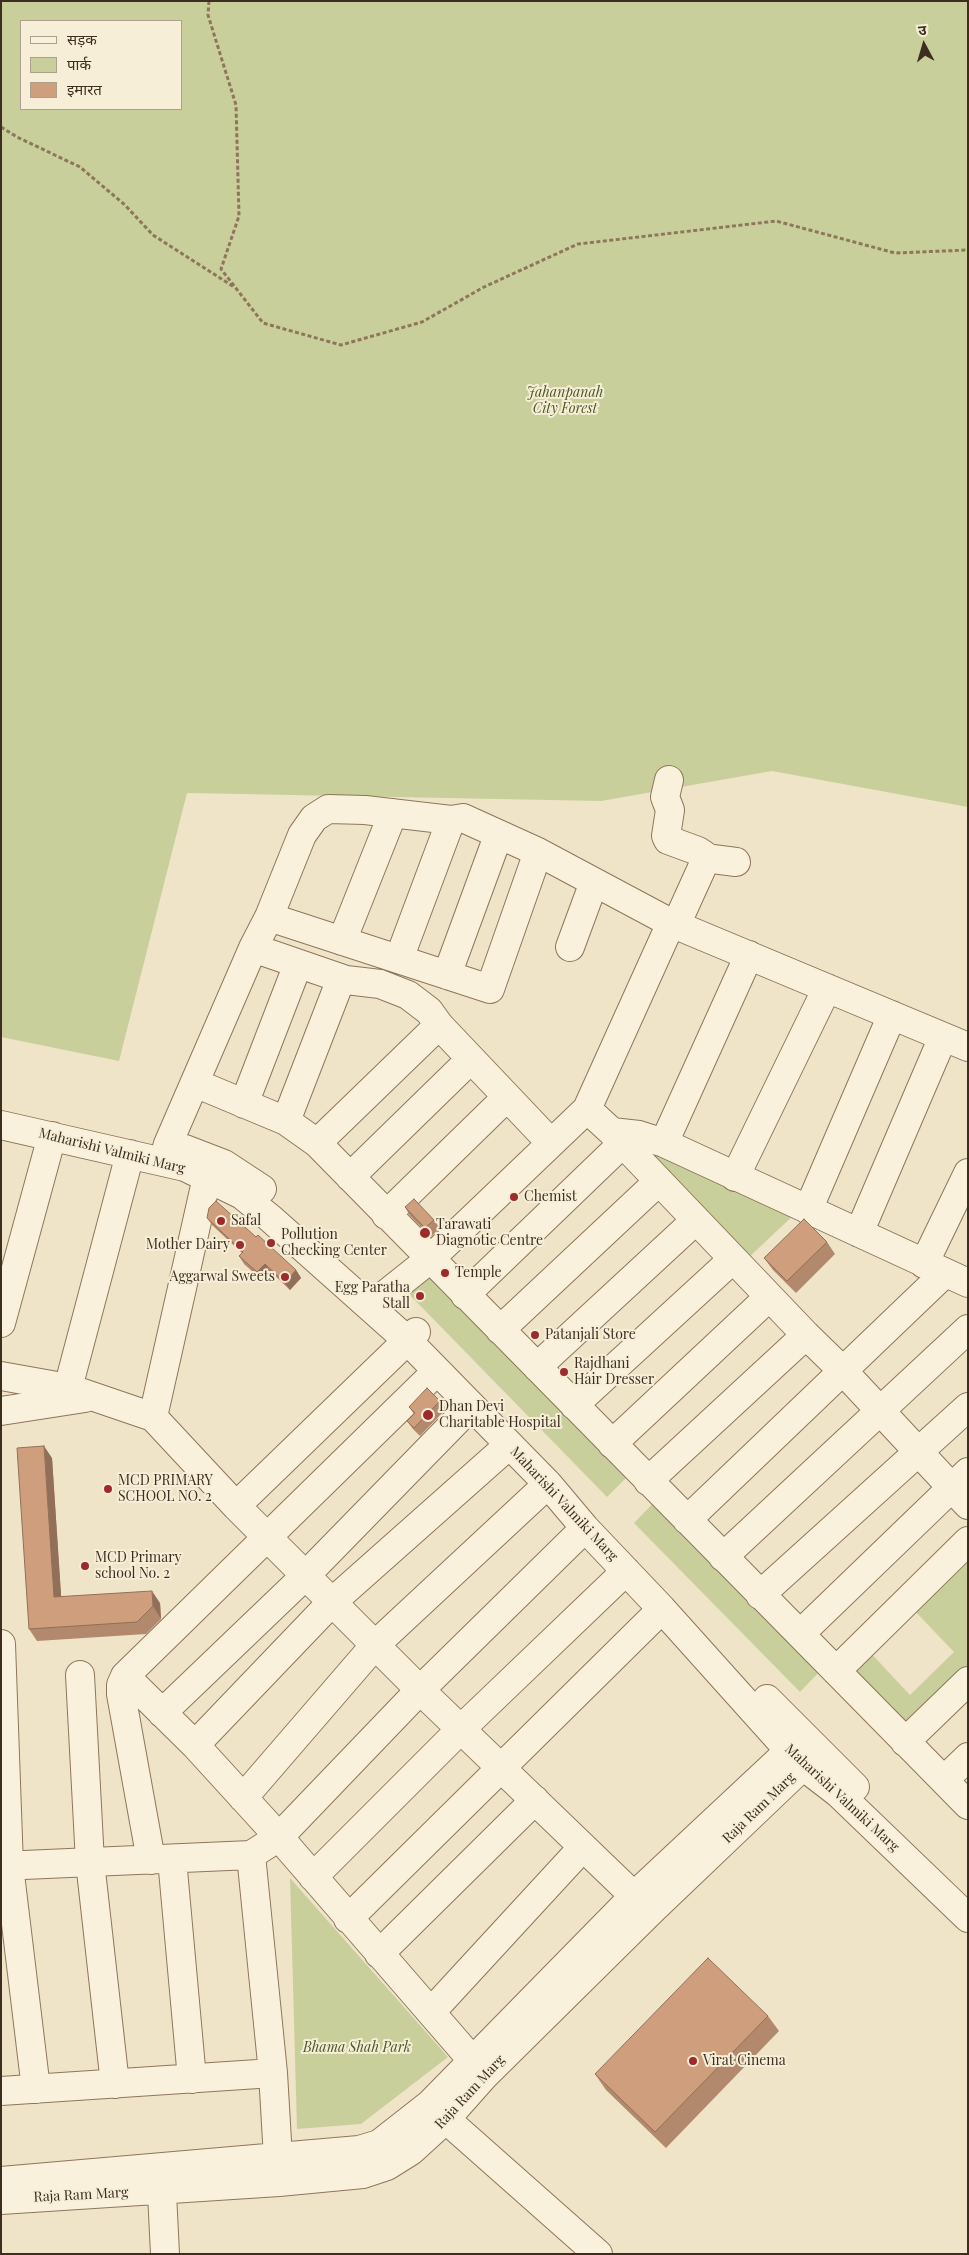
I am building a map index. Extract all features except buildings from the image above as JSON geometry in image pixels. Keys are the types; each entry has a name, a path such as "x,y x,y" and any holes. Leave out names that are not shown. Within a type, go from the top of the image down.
{"street":[{"path":"669,780 665,796 670,810 666,836 668,840 698,851 705,858 736,862"},
{"path":"166,1153 253,948 269,917 302,835 314,818 328,809 393,813 451,820 463,818 498,836 538,852 673,924 968,1047"},
{"path":"342,941 393,813"},
{"path":"398,959 451,820"},
{"path":"447,975 498,836"},
{"path":"269,917 490,989 538,852"},
{"path":"377,1302 430,1259 587,1109 705,858"},
{"path":"570,947 594,882"},
{"path":"253,948 341,979 380,984 408,995 429,1011 438,1025 551,1143"},
{"path":"664,1143 749,955"},
{"path":"244,1104 298,964"},
{"path":"286,1121 341,979"},
{"path":"735,1177 827,988"},
{"path":"808,1210 892,1015"},
{"path":"317,1143 438,1025"},
{"path":"859,1233 943,1037"},
{"path":"350,1177 471,1059"},
{"path":"195,1083 286,1121 317,1143 968,1805"},
{"path":"386,1215 506,1098"},
{"name":"Maharishi Valmiki Marg","path":"1,1107 166,1153 185,1167 211,1169 377,1302 412,1336 801,1754 968,1895"},
{"path":"587,1109 618,1138 919,1451 962,1488 800,1634"},
{"name":"Maharishi Valmiki Marg","path":"1,1125 130,1154 166,1153"},
{"path":"465,1295 618,1138 639,1135 664,1143 953,1277"},
{"path":"1,1323 52,1136"},
{"path":"81,1393 130,1154"},
{"path":"153,1417 211,1169"},
{"path":"687,1520 843,1370 953,1277 968,1173"},
{"path":"500,1330 659,1181"},
{"path":"537,1367 696,1220"},
{"path":"574,1406 733,1259"},
{"path":"612,1444 769,1297"},
{"path":"723,1557 968,1329"},
{"path":"648,1481 806,1335"},
{"path":"236,1506 412,1336"},
{"name":"Maharishi Valmiki Marg","path":"412,1336 437,1371 548,1484 585,1528 662,1609 838,1793 968,1918"},
{"path":"192,2079 162,1859 121,1694 121,1686 125,1676 437,1371"},
{"path":"1,1376 81,1393 153,1417 236,1506 331,1603 501,1770 643,1903"},
{"path":"1,1411 81,1393"},
{"path":"162,1713 305,1576 471,1406"},
{"path":"760,1595 968,1407"},
{"path":"195,1745 331,1603 509,1445"},
{"path":"243,1798 375,1645 548,1484"},
{"path":"5,1866 251,1855 279,1837 420,1690 585,1528"},
{"path":"836,1671 968,1541"},
{"path":"313,1877 460,1730 626,1571"},
{"path":"348,1919 662,1609"},
{"path":"1,1644 5,1866 36,2089"},
{"path":"80,1674 90,1862 115,2084"},
{"path":"125,1676 195,1745 279,1837 478,2067"},
{"path":"905,1742 968,1681"},
{"name":"Raja Ram Marg","path":"1,2200 152,2180 279,2170 362,2174 387,2166 411,2151 437,2112 478,2067 643,1903 801,1754"},
{"path":"944,1780 968,1757"},
{"path":"379,1954 535,1800"},
{"path":"431,2012 583,1846"},
{"path":"251,1855 273,2073 279,2170"},
{"path":"1,2091 273,2073"},
{"path":"437,2112 595,2250"},
{"name":"Raja Ram Marg","path":"1,2180 152,2180"},
{"path":"148,2254 152,2180"},
{"path":"152,2180 165,2254"}],"path":[{"path":"209,1 208,15 236,105 239,216 221,269 263,323 341,345 422,322 484,287 578,244 776,221 895,253 968,250"},
{"path":"1,126 17,137 80,167 125,205 153,235 236,289"}],"green space":[{"name":"Jahanpanah City Forest","path":"1,1 968,1 968,807 772,771 601,801 187,793 119,1061 1,1037"},
{"path":"638,1139 798,1211 744,1262"},
{"path":"430,1263 633,1471 607,1497 401,1286"},
{"path":"659,1497 826,1665 800,1692 634,1523"},
{"path":"968,1545 968,1675 906,1736 842,1671 866,1648 910,1695 954,1652 908,1604"},
{"name":"Bhama Shah Park","path":"290,1878 448,2057 361,2124 297,2129"}],"place":[{"name":"Chemist","path":"514,1197"},
{"name":"Safal","path":"221,1221"},
{"name":"Tarawati Diagnotic Centre","path":"425,1233"},
{"name":"Pollution Checking Center","path":"271,1243"},
{"name":"Mother Dairy","path":"240,1245"},
{"name":"Temple","path":"445,1273"},
{"name":"Aggarwal Sweets","path":"285,1277"},
{"name":"Egg Paratha Stall","path":"420,1296"},
{"name":"Patanjali Store","path":"535,1335"},
{"name":"Rajdhani Hair Dresser","path":"564,1372"},
{"name":"Dhan Devi Charitable Hospital","path":"428,1415"},
{"name":"MCD PRIMARY SCHOOL NO. 2","path":"108,1489"},
{"name":"MCD Primary school No. 2","path":"85,1566"},
{"name":"Virat Cinema","path":"693,2061"}]}
